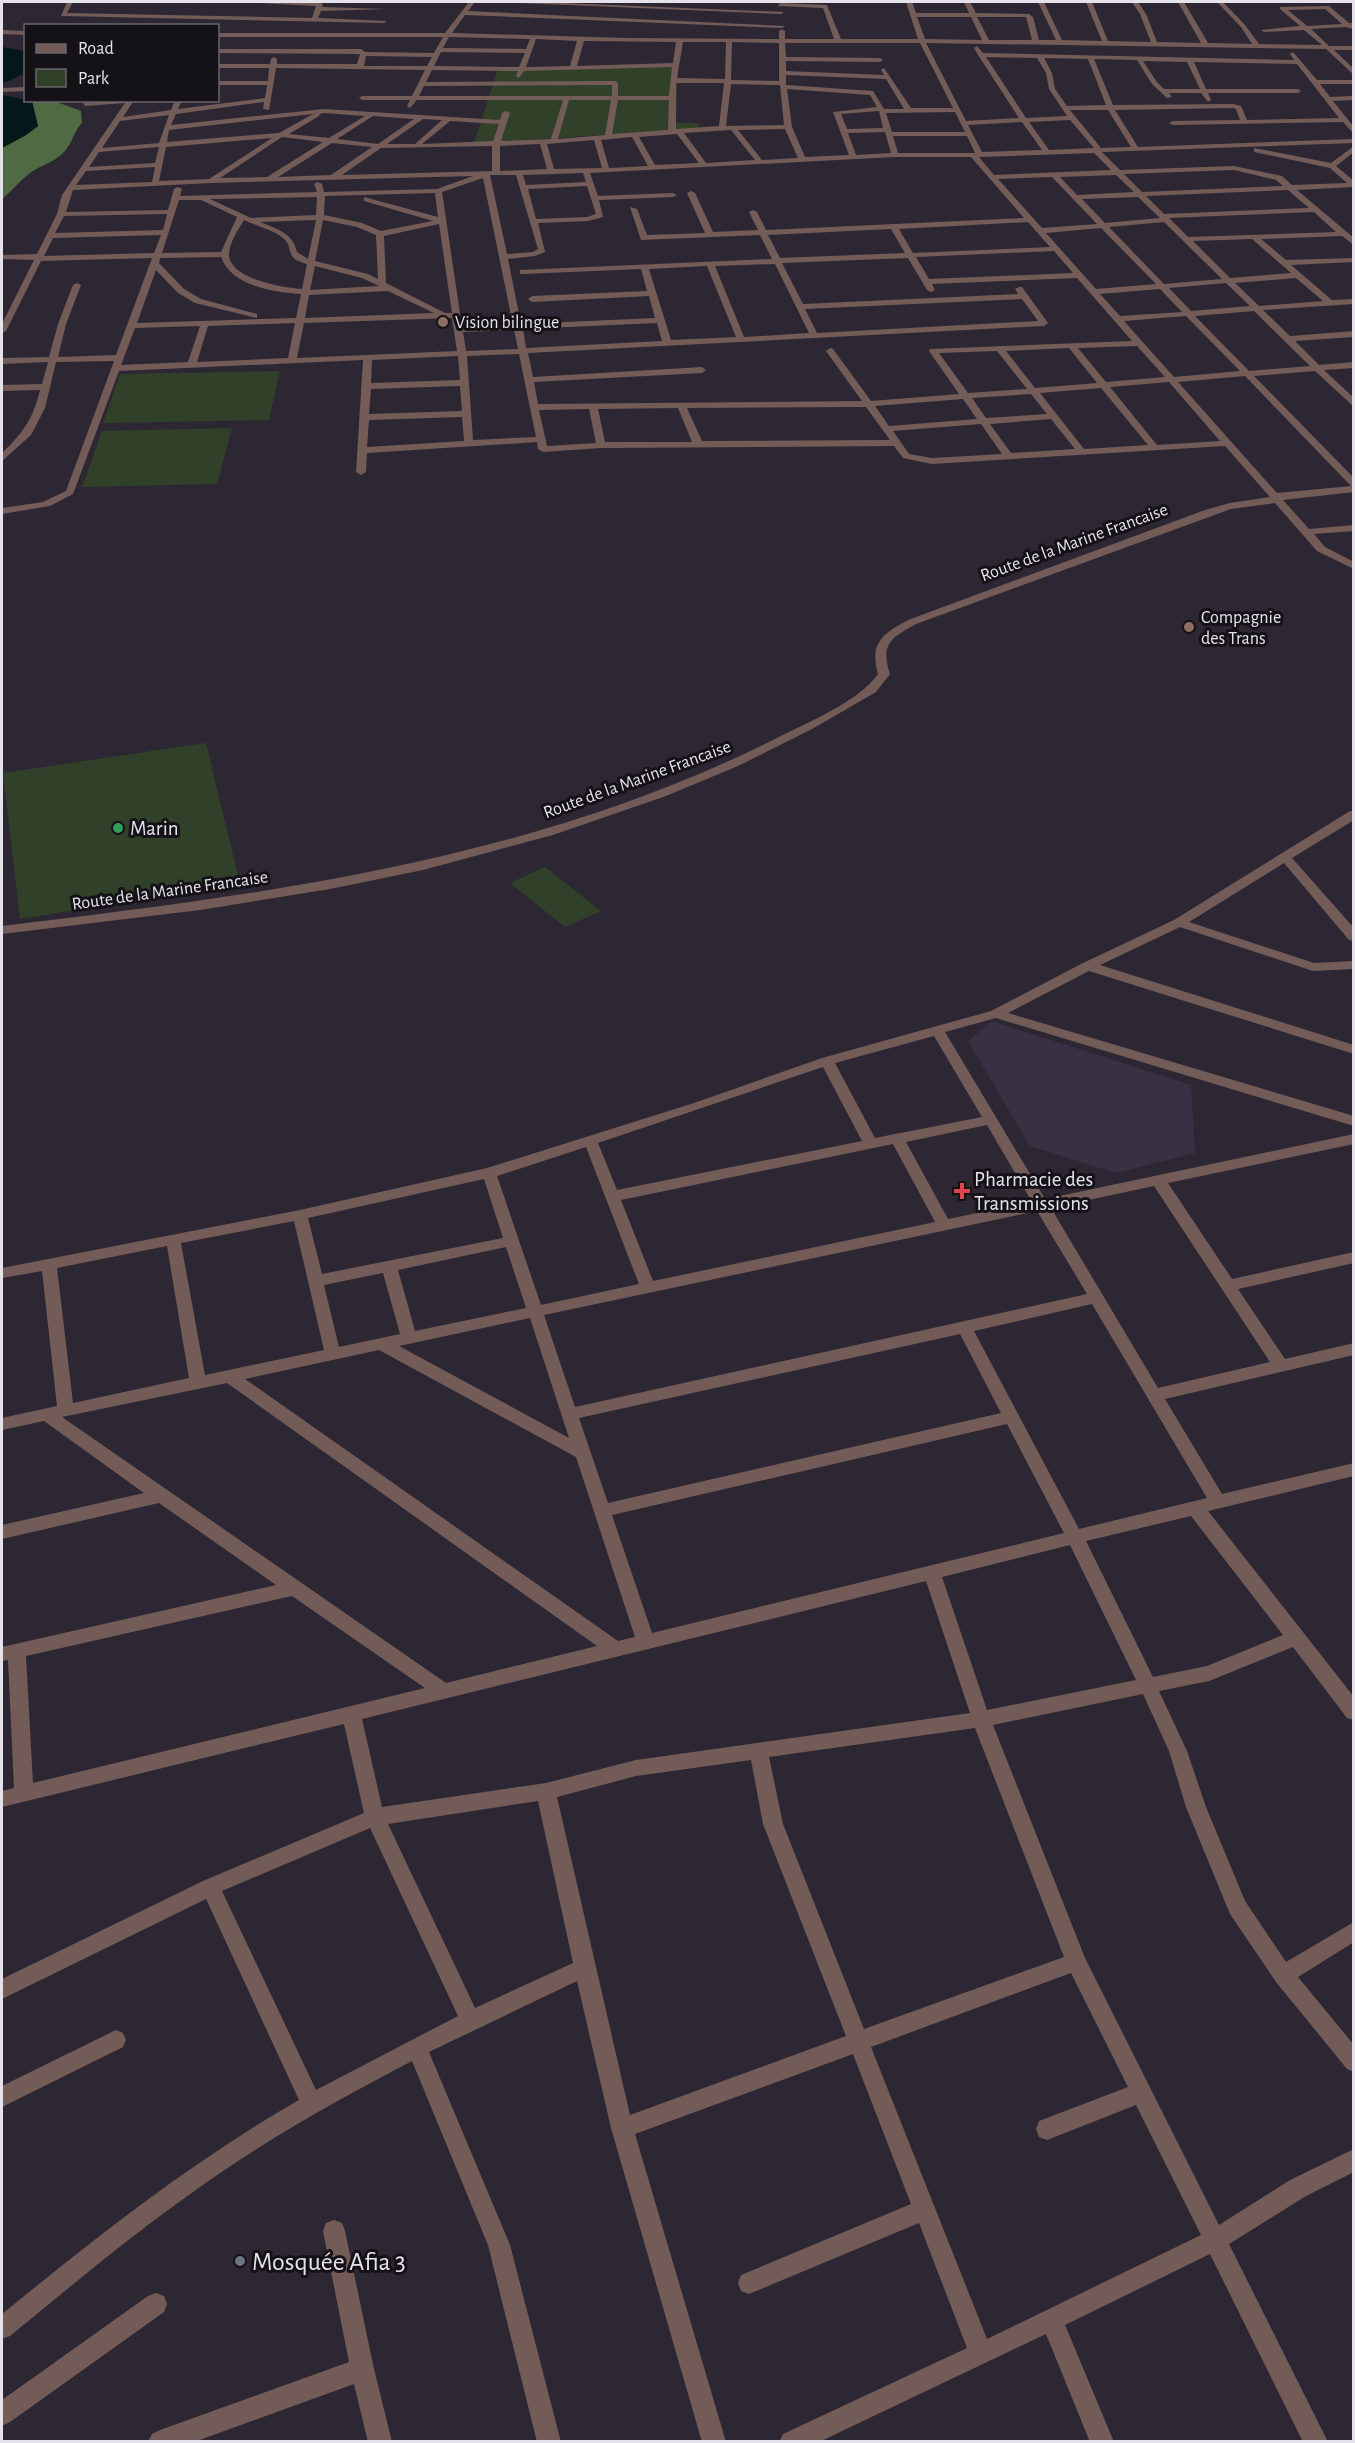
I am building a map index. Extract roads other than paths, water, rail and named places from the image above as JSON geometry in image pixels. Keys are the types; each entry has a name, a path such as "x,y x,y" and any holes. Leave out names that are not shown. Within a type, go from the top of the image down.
{"street":[{"path":"70,2 63,15 173,15 227,20 384,21"},
{"path":"227,20 243,2 319,7 385,4 381,35"},
{"path":"404,116 431,69 447,35 472,2"},
{"path":"501,2 695,5 736,11 780,6 825,6 838,41"},
{"path":"722,128 736,25 736,11 733,2"},
{"path":"909,2 922,41 976,155 992,177 1321,549 1353,566"},
{"path":"967,2 986,41"},
{"path":"1041,2 1060,42"},
{"path":"1089,2 1106,43"},
{"path":"1135,2 1143,14 1155,44"},
{"path":"1181,2 1206,46"},
{"path":"1220,2 1243,26 1258,48"},
{"path":"561,22 574,4"},
{"path":"599,39 611,4"},
{"path":"695,5 676,65 673,98 675,132 704,165"},
{"path":"780,6 783,85 788,126 802,159"},
{"path":"314,21 319,7"},
{"path":"1353,30 1327,7 1280,9 1330,49 1353,74"},
{"path":"463,14 561,22 604,20 642,27 690,23 782,26"},
{"path":"167,24 173,15"},
{"path":"914,15 1027,15 1030,17 1036,42"},
{"path":"1264,30 1350,25"},
{"path":"453,26 465,26"},
{"path":"642,27 644,40"},
{"path":"488,28 556,31 553,38"},
{"path":"2,32 24,33"},
{"path":"219,36 447,35 627,40 986,41 1290,49 1353,48"},
{"path":"267,117 272,67 282,36"},
{"path":"496,174 496,144 515,84 534,37"},
{"path":"573,67 581,39"},
{"path":"627,40 627,49"},
{"path":"869,41 909,111"},
{"path":"973,41 1000,88 1047,152"},
{"path":"1290,49 1353,132"},
{"path":"219,51 361,51 363,54 527,51"},
{"path":"360,66 363,54"},
{"path":"981,55 1299,62"},
{"path":"1039,56 1049,73 1052,89 1097,150 1256,309 1349,396 1353,404"},
{"path":"627,57 627,66"},
{"path":"1090,57 1110,107 1135,148"},
{"path":"783,59 880,60"},
{"path":"1140,59 1154,83 1171,100"},
{"path":"1190,60 1210,105"},
{"path":"219,66 521,69 676,65"},
{"path":"784,73 888,77"},
{"path":"674,80 728,81 870,92 875,95 882,110 896,155"},
{"path":"219,82 270,83"},
{"path":"1317,82 1353,82"},
{"path":"423,84 615,84 615,99 608,138"},
{"path":"2,90 24,89"},
{"path":"1162,91 1298,91"},
{"path":"362,98 566,100 673,98"},
{"path":"1330,99 1353,98"},
{"path":"120,119 267,100"},
{"path":"555,141 566,100"},
{"path":"86,104 116,102"},
{"path":"2,331 5,314 38,258 61,214 71,188 130,102"},
{"path":"155,184 166,128 178,102"},
{"path":"1183,106 1203,130"},
{"path":"1066,108 1239,106 1245,123"},
{"path":"853,157 837,112 956,110"},
{"path":"166,128 324,111 503,122"},
{"path":"211,181 280,135 324,111"},
{"path":"268,180 372,114"},
{"path":"331,179 421,117"},
{"path":"962,123 1072,118"},
{"path":"417,146 422,139 448,119"},
{"path":"1173,123 1345,120"},
{"path":"99,150 280,135 380,146 417,146 543,142 722,128 788,126"},
{"path":"733,128 760,162"},
{"path":"844,131 968,134"},
{"path":"634,135 653,168"},
{"path":"1209,138 1214,146"},
{"path":"597,139 606,170"},
{"path":"71,188 211,181 586,171 896,155 976,155 1353,141"},
{"path":"543,142 550,172"},
{"path":"1076,197 1353,185 1332,166 1235,145"},
{"path":"1332,166 1353,148"},
{"path":"85,169 159,165"},
{"path":"992,177 1234,168 1278,178 1353,243"},
{"path":"533,221 596,218 600,212 586,171"},
{"path":"503,257 535,254 542,250 519,173"},
{"path":"175,198 438,191 486,174"},
{"path":"486,174 543,449 601,445 896,443"},
{"path":"1054,175 1353,484"},
{"path":"355,178 358,193"},
{"path":"292,361 320,217 321,194 316,179"},
{"path":"2,511 49,504 62,499 69,492 166,232 179,183"},
{"path":"523,187 589,184"},
{"path":"438,191 462,354 469,443"},
{"path":"691,193 710,235"},
{"path":"342,194 384,202 442,221"},
{"path":"595,198 673,195"},
{"path":"199,198 285,236 291,243 293,253 302,260 357,273 382,283 444,315"},
{"path":"633,208 641,237 644,238 1030,220"},
{"path":"1040,231 1165,218 1315,210"},
{"path":"61,214 171,212"},
{"path":"753,212 814,335"},
{"path":"242,216 225,254 227,263 246,278 273,287 305,293 391,288"},
{"path":"252,220 320,217 349,222 380,234 442,221"},
{"path":"894,227 937,300"},
{"path":"49,236 166,232"},
{"path":"380,234 382,283"},
{"path":"1187,239 1344,234"},
{"path":"1254,237 1330,303"},
{"path":"523,272 1056,249"},
{"path":"2,257 155,260 225,254"},
{"path":"155,260 181,291 198,301 258,317 281,320"},
{"path":"1283,263 1353,260"},
{"path":"710,264 741,339"},
{"path":"644,267 667,343"},
{"path":"926,282 1079,275"},
{"path":"1094,292 1297,275"},
{"path":"459,330 518,327 667,343 1044,323 1011,278"},
{"path":"2,458 32,426 54,360 62,324 77,285"},
{"path":"532,298 652,292"},
{"path":"800,307 1024,296"},
{"path":"1118,319 1353,301"},
{"path":"130,326 455,315"},
{"path":"116,368 523,351 606,335 660,320"},
{"path":"192,365 205,323"},
{"path":"1287,339 1353,334"},
{"path":"1009,457 933,351 1139,342"},
{"path":"1071,345 1155,448"},
{"path":"999,348 1082,452"},
{"path":"830,351 906,456 932,461 1229,443"},
{"path":"2,361 120,358"},
{"path":"361,472 369,358"},
{"path":"534,407 867,404 1353,365"},
{"path":"529,380 702,370"},
{"path":"366,386 465,383"},
{"path":"2,388 46,387"},
{"path":"593,406 601,445"},
{"path":"681,406 698,444"},
{"path":"364,417 467,414"},
{"path":"886,429 1053,416"},
{"path":"362,450 541,439"},
{"name":"Route de la Marine Francaise","path":"2,930 200,906 330,885 423,866 549,832 662,793 724,768 808,727 872,690 884,674 879,662 879,650 888,635 912,622 1208,512 1278,498 1353,489"},
{"path":"1307,532 1353,528"},
{"path":"2,1273 300,1215 489,1173 699,1106 827,1061 996,1014 1088,966 1179,923 1353,814"},
{"path":"1285,857 1353,937"},
{"path":"1179,923 1314,967 1353,965"},
{"path":"1088,966 1353,1050"},
{"path":"996,1014 1353,1121"},
{"path":"937,1030 1218,1502"},
{"path":"827,1061 871,1144"},
{"path":"613,1196 990,1120"},
{"path":"897,1139 944,1225"},
{"path":"2,1424 1353,1139"},
{"path":"591,1140 648,1288"},
{"path":"489,1173 646,1642"},
{"path":"1158,1180 1281,1366"},
{"path":"300,1215 333,1354"},
{"path":"173,1240 198,1383"},
{"path":"316,1281 512,1241"},
{"path":"1226,1286 1353,1257"},
{"path":"50,1264 66,1411"},
{"path":"389,1266 409,1338"},
{"path":"570,1414 1096,1298"},
{"path":"964,1327 1075,1537 1147,1684 1178,1751 1196,1807 1237,1907 1283,1975 1353,2062"},
{"path":"381,1344 581,1452"},
{"path":"1154,1395 1353,1349"},
{"path":"229,1376 615,1649"},
{"path":"47,1415 161,1497 444,1691"},
{"path":"603,1511 1011,1417"},
{"path":"2,1799 1353,1469"},
{"path":"2,1532 161,1497"},
{"path":"1194,1508 1353,1712"},
{"path":"932,1572 981,1719 1076,1962 1316,2442"},
{"path":"24,1793 9,1653 294,1588"},
{"path":"2,1989 210,1887 375,1816 546,1791 636,1768 981,1719 1209,1673 1295,1638"},
{"path":"351,1714 375,1816 470,2019"},
{"path":"759,1752 773,1824 981,2354"},
{"path":"546,1791 584,1968 622,2128 714,2442"},
{"path":"210,1887 312,2104"},
{"path":"1283,1975 1353,1931"},
{"path":"622,2128 1076,1962"},
{"path":"2,2328 163,2201 213,2165 312,2104 470,2019 584,1968"},
{"path":"2,2097 117,2040"},
{"path":"417,2048 499,2245 549,2442"},
{"path":"1047,2129 1142,2092"},
{"path":"791,2442 827,2434 1052,2318 1215,2240 1298,2188 1353,2160"},
{"path":"749,2283 924,2210"},
{"path":"334,2231 362,2369 380,2442"},
{"path":"2,2414 156,2304"},
{"path":"1052,2318 1102,2442"},
{"path":"159,2442 362,2369"}],"place":[{"name":"Vision bilingue","path":"443,322"},
{"name":"Compagnie des Trans","path":"1189,627"},
{"name":"Marin","path":"118,828"},
{"name":"Pharmacie des Transmissions","path":"962,1191"},
{"name":"Mosquée Afia 3","path":"240,2261"}]}
